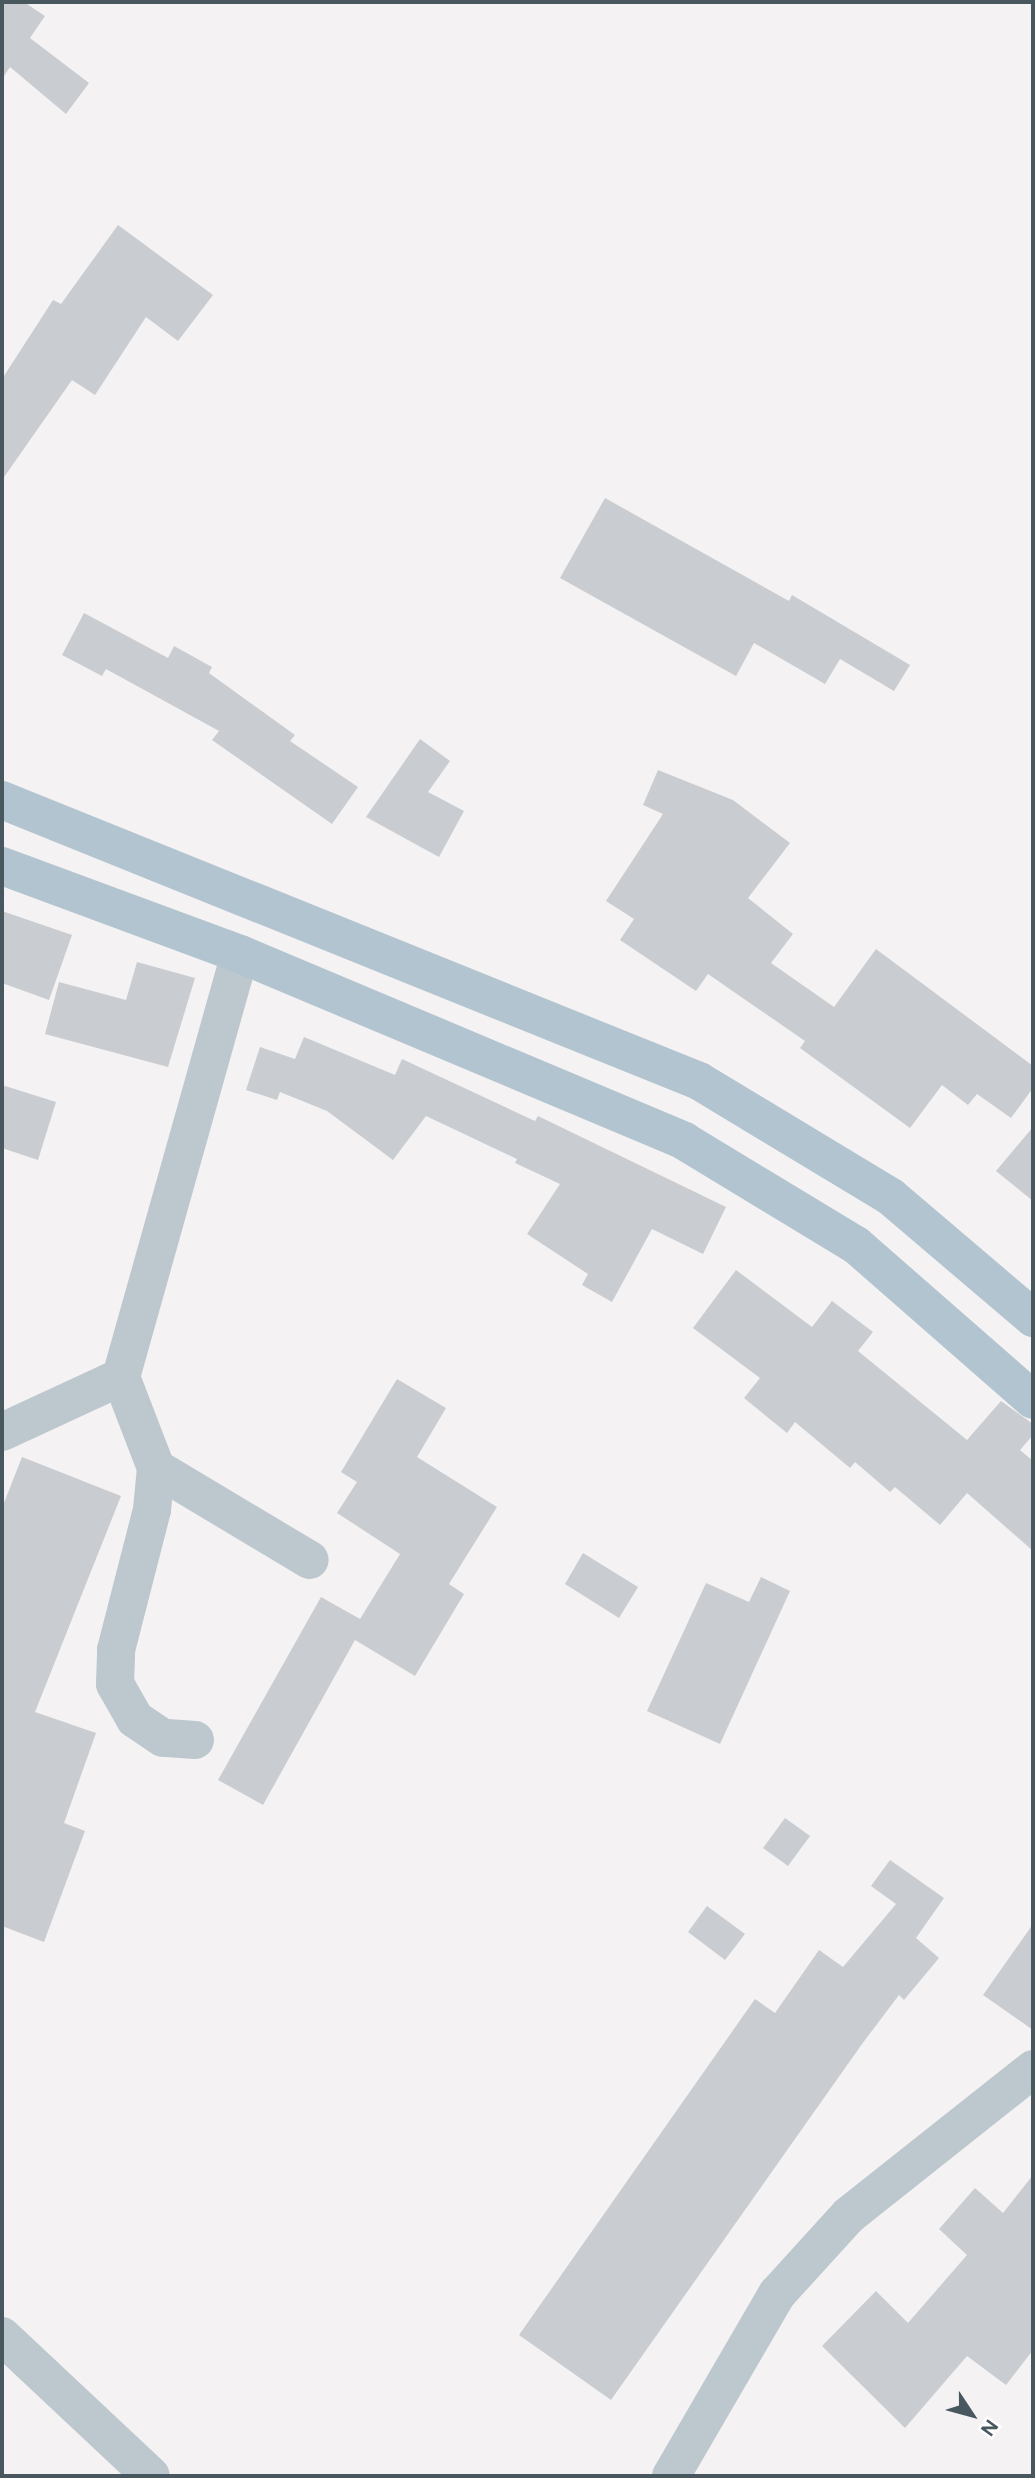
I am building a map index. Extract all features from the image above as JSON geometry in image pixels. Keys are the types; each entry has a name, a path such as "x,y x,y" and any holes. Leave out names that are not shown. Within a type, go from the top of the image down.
{"main road":[{"path":"2,800 699,1081 891,1196 1033,1318"},
{"path":"2,866 240,954 684,1141 856,1245 1033,1400"}],"street":[{"path":"195,1740 163,1738 135,1719 115,1684 116,1650 152,1510 156,1468 121,1377 240,954"},
{"path":"2,1432 121,1377"},
{"path":"156,1468 310,1560"},
{"path":"671,2476 777,2294 849,2215 1033,2070"},
{"path":"2,2336 150,2476"}],"building":[{"path":"2,2 24,2 45,16 30,38 89,83 66,114 10,67 2,79"},
{"path":"118,225 213,295 178,341 146,317 95,395 72,380 2,480 2,379 53,300 61,304"},
{"path":"605,498 789,601 792,595 910,665 894,691 840,659 825,684 754,643 736,676 560,578"},
{"path":"84,613 168,658 174,646 212,667 209,673 295,735 290,741 358,787 332,824 212,740 219,731 106,669 102,676 62,655"},
{"path":"420,739 450,761 428,792 464,811 439,857 366,817"},
{"path":"658,770 733,800 790,843 748,898 793,934 771,963 834,1007 876,949 1033,1066 1033,1088 1011,1118 977,1094 968,1105 942,1085 910,1128 800,1048 805,1041 708,974 696,991 620,940 634,919 606,901 663,814 643,805"},
{"path":"2,911 72,935 49,1000 2,983"},
{"path":"137,962 195,978 168,1067 45,1034 59,982 126,1000"},
{"path":"304,1037 395,1075 402,1059 535,1121 538,1116 726,1207 703,1254 652,1229 612,1302 582,1285 588,1274 527,1234 560,1184 515,1163 517,1159 426,1116 393,1160 327,1111 280,1092 277,1100 246,1090 260,1047 295,1059"},
{"path":"2,1085 56,1102 38,1160 2,1148"},
{"path":"1033,1127 1033,1201 996,1171"},
{"path":"736,1270 812,1327 832,1301 873,1332 858,1351 967,1440 1001,1401 1033,1424 1033,1435 1020,1450 1033,1461 1033,1551 967,1493 940,1525 895,1487 890,1492 855,1462 850,1468 795,1422 787,1433 744,1398 760,1378 693,1328"},
{"path":"397,1379 446,1408 417,1457 497,1507 449,1584 464,1594 415,1676 355,1640 263,1805 218,1780 321,1597 360,1619 400,1554 337,1513 357,1482 341,1472"},
{"path":"22,1457 121,1496 35,1712 96,1733 64,1823 85,1831 44,1942 2,1926 2,1508"},
{"path":"583,1553 638,1587 619,1618 565,1584"},
{"path":"761,1577 790,1591 720,1744 647,1711 706,1583 749,1602"},
{"path":"785,1818 810,1836 788,1866 763,1848"},
{"path":"890,1860 944,1898 916,1938 939,1958 904,2000 899,1995 862,2044 611,2400 519,2335 755,1999 775,2013 819,1950 843,1967 896,1904 871,1886"},
{"path":"707,1906 745,1934 725,1960 688,1932"},
{"path":"1033,1924 1033,2030 983,1995"},
{"path":"1033,2175 1033,2350 1006,2385 967,2356 905,2428 822,2346 876,2291 908,2323 967,2255 939,2229 975,2188 1003,2213"}]}
